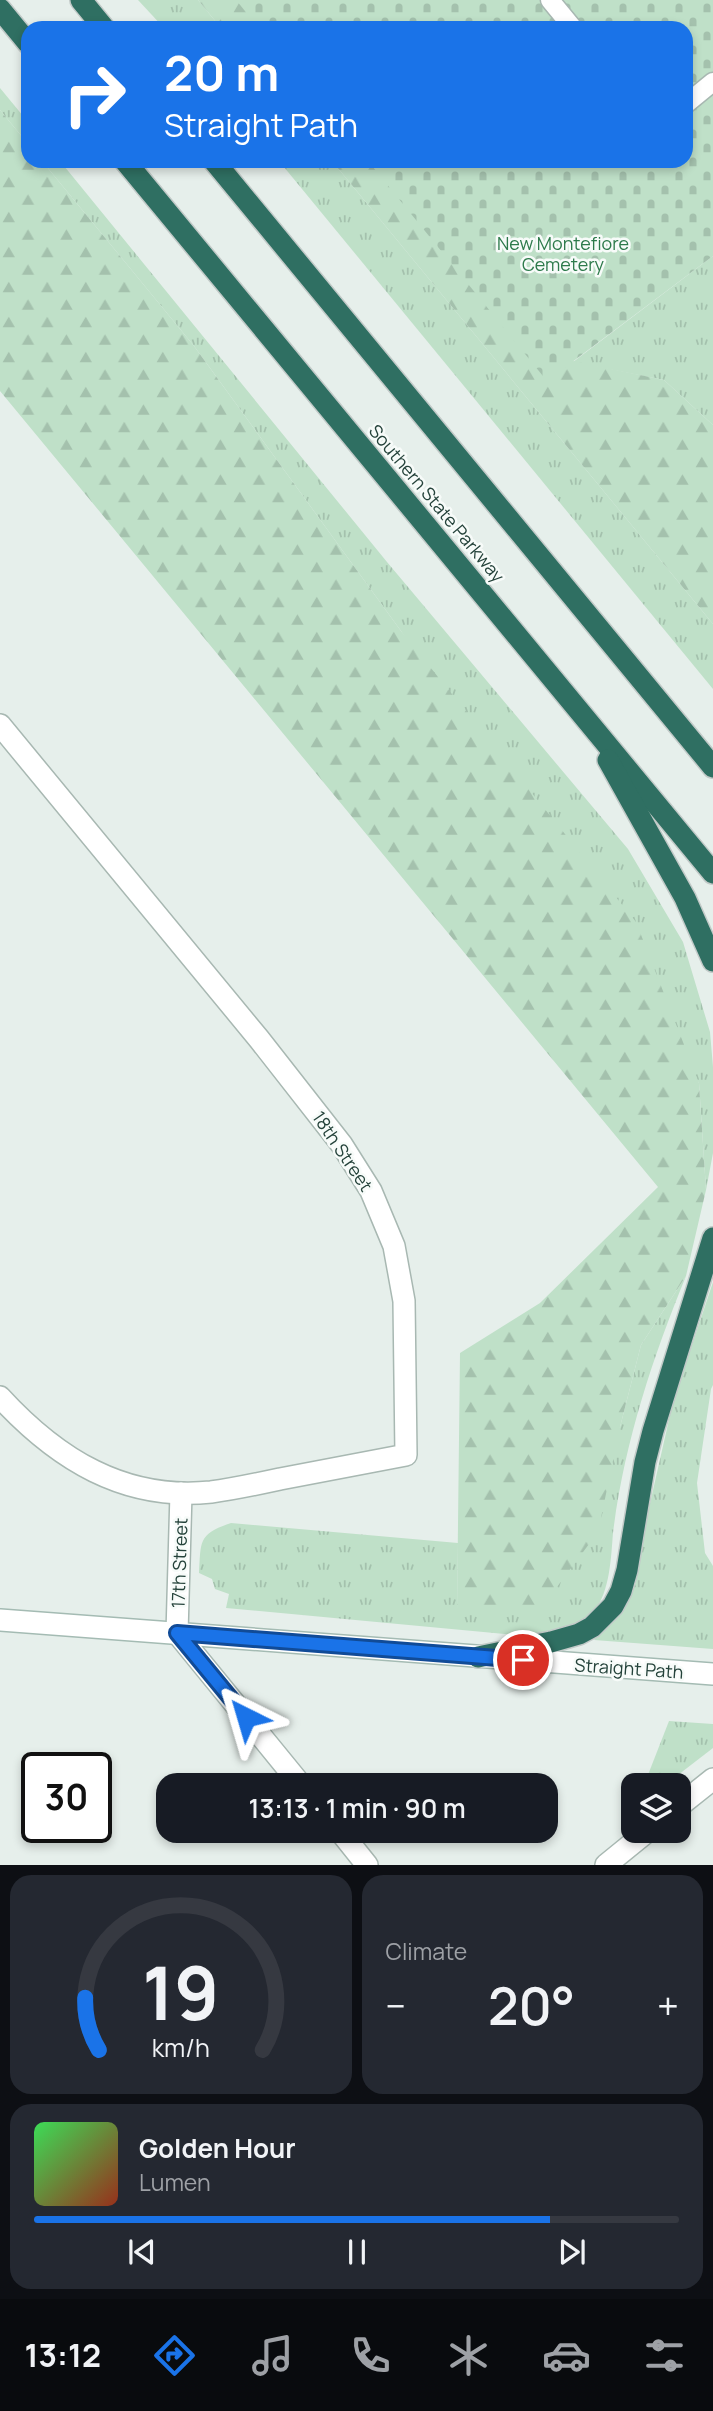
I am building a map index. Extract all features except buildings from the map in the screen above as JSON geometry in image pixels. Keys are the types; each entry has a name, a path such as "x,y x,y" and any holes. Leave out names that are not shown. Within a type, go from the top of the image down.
{"highway":[{"path":"81,0 98,21"},
{"path":"0,9 21,34"},
{"name":"Southern State Parkway","path":"131,168 713,873"},
{"path":"220,168 713,767"},
{"path":"646,686 713,746"},
{"path":"581,713 685,898 713,961"},
{"path":"478,1657 579,1634 603,1617 621,1591 645,1462 663,1395 713,1238"}],"street":[{"name":"18th Street","path":"0,725 342,1144 376,1200 397,1257 404,1301 406,1455 241,1487 181,1493"},
{"name":"17th Street","path":"0,1397 32,1430 79,1464 126,1485 181,1493 177,1633"},
{"name":"Straight Path","path":"0,1620 713,1674"},
{"path":"177,1633 292,1773"},
{"path":"691,1796 713,1779"},
{"path":"349,1843 367,1865"},
{"path":"606,1865 633,1843"}],"lane":[{"path":"550,0 567,21"},
{"path":"693,98 713,82"}],"green space":[{"path":"138,0 198,0 215,21 158,21"},
{"path":"198,0 273,0 290,21 215,21"},
{"name":"New Montefiore Cemetery","path":"236,0 713,0 713,256 547,381 374,168 693,168 693,21 253,21"},
{"path":"0,88 21,114 21,136 0,110"},
{"path":"0,110 21,136 21,168 48,168 194,346 401,631 636,922 699,1083 706,1190 686,1276 641,1345 598,1532 542,1607 457,1610 460,1353 540,1303 658,1187 0,391"},
{"path":"48,168 66,168 387,562 628,849 683,942 710,1032 713,1067 713,1153 706,1190 699,1083 401,631 194,346"},
{"path":"285,168 338,168 713,624 713,689"},
{"path":"338,168 413,168 573,361 664,380 713,425 713,624"},
{"path":"713,256 713,425 664,380 573,362"},
{"path":"686,1276 651,1370 632,1434 618,1500 607,1584 594,1611 582,1621 536,1637 226,1608 229,1594 215,1589 212,1579 199,1573 203,1540 212,1531 231,1523 458,1543 457,1610 620,1427 641,1345"},
{"path":"713,1282 713,1385 697,1483 705,1553 713,1566 713,1649 594,1640 635,1585 646,1521 673,1402"},
{"path":"669,1721 713,1724 713,1748 681,1773 649,1773"}],"route":[{"path":"246,1717 177,1633 523,1660"}]}
